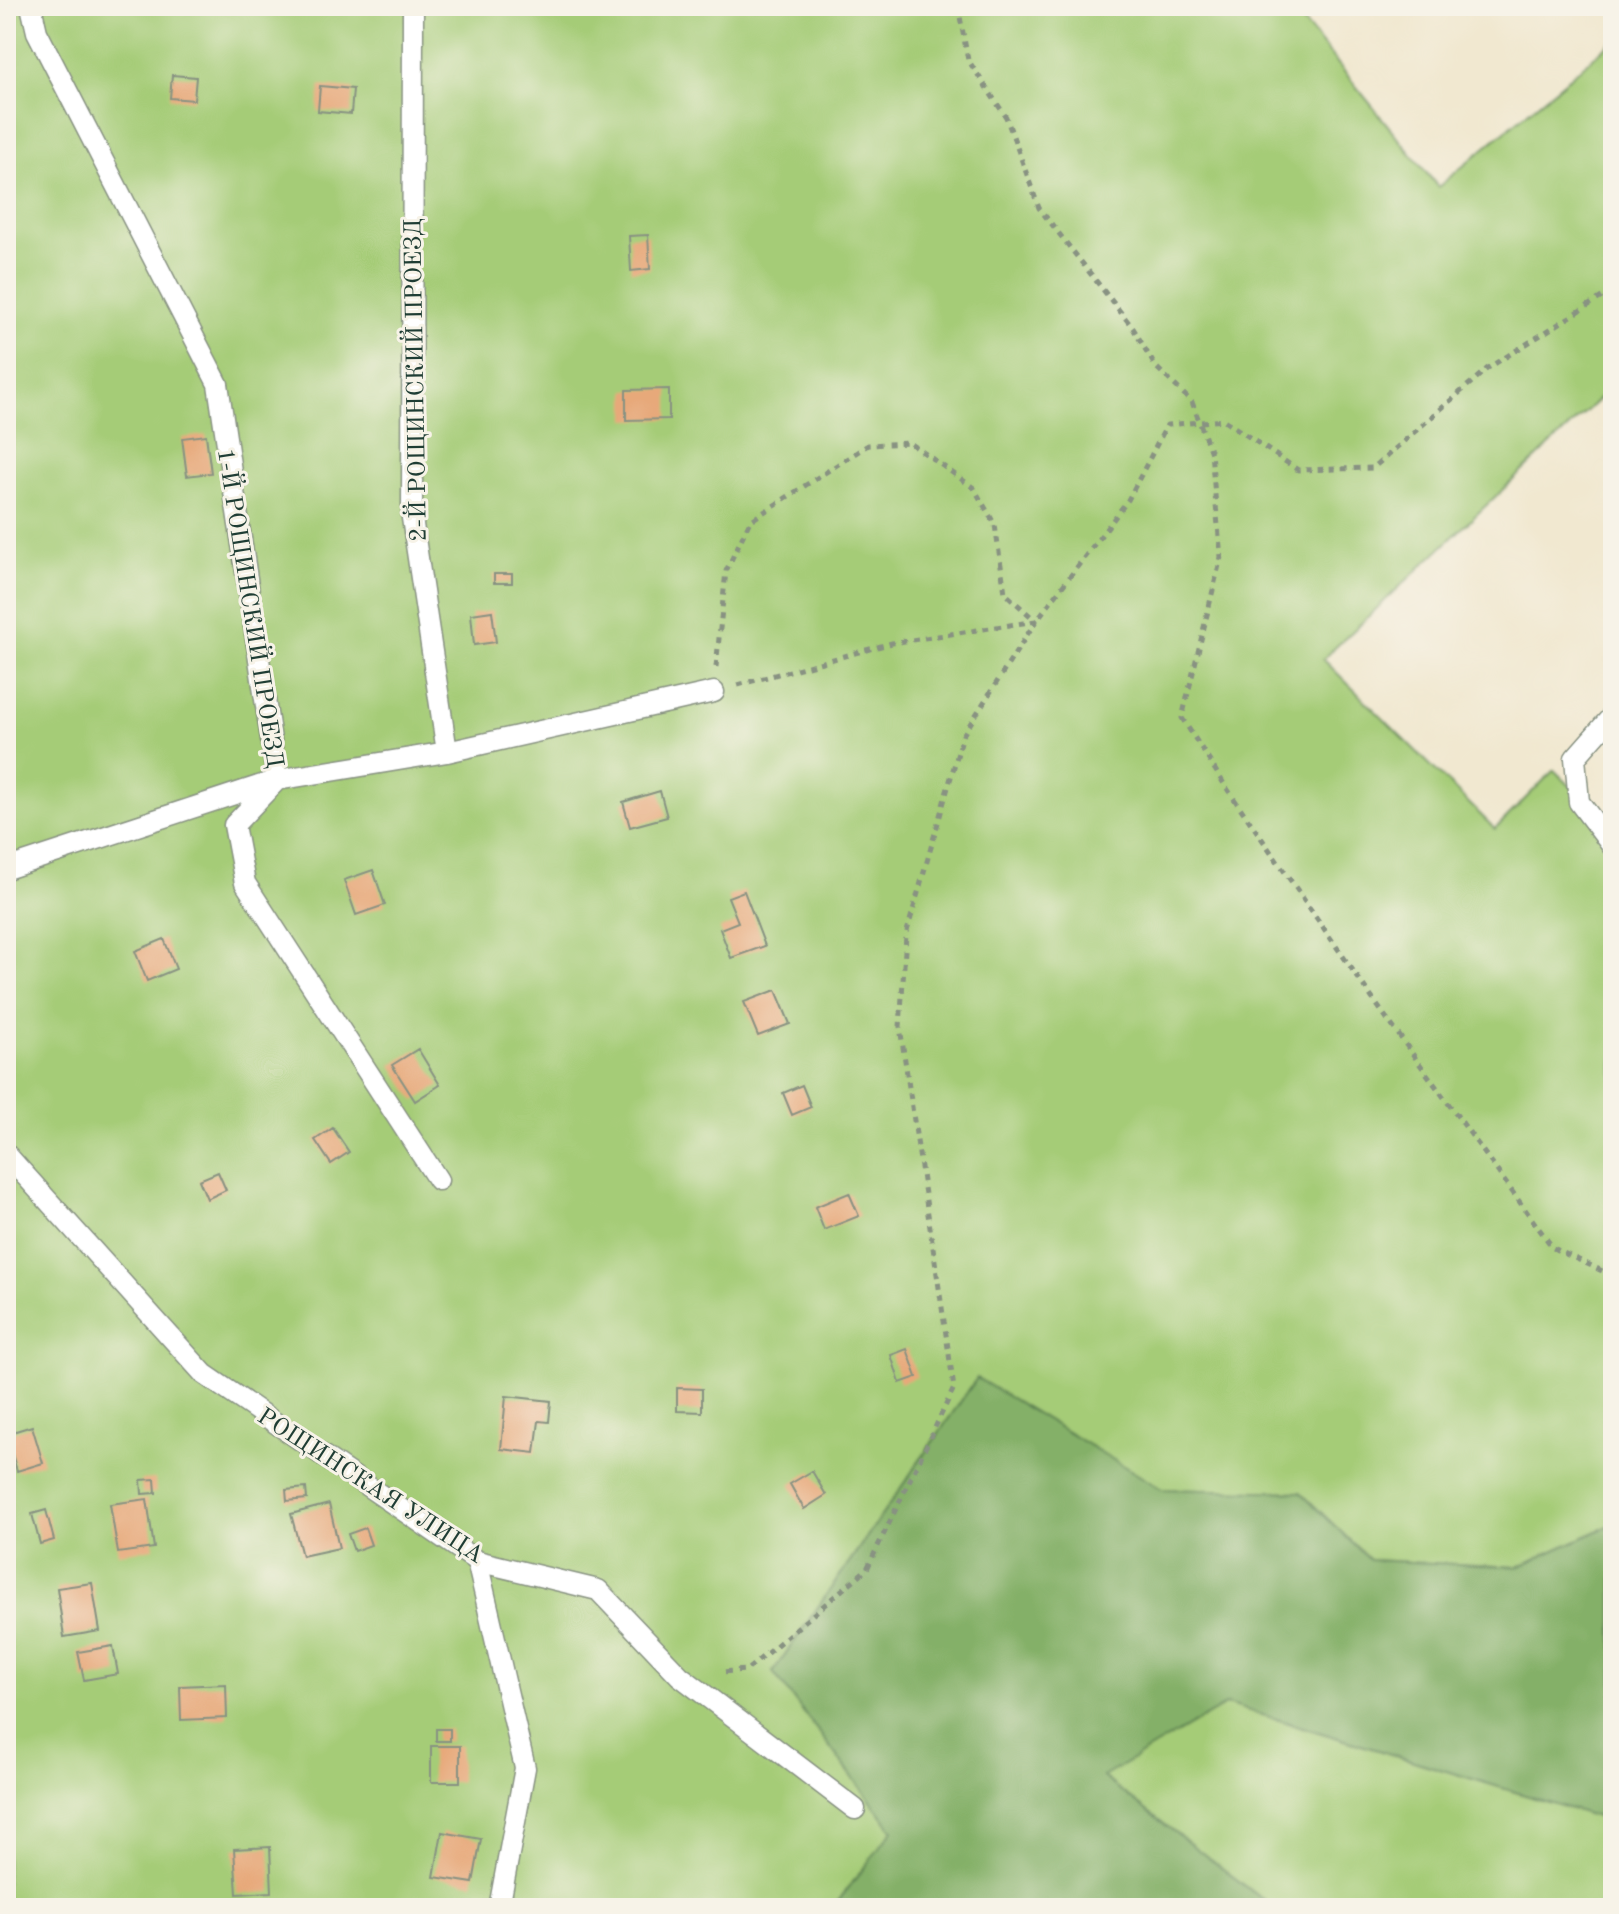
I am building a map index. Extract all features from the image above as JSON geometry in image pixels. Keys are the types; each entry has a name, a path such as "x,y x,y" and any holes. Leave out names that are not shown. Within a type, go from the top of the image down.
{"lane":[{"name":"1-Й РОЩИНСКИЙ ПРОЕЗД","path":"31,6 37,32 218,384 277,780 234,825 245,883 438,1180"},
{"name":"2-Й РОЩИНСКИЙ ПРОЕЗД","path":"413,6 412,518 447,752"},
{"path":"6,869 277,780 447,752 714,692"},
{"path":"1613,715 1575,758 1579,802 1613,847"},
{"name":"РОЩИНСКАЯ УЛИЦА","path":"6,1154 204,1374 477,1561 598,1590 680,1676 855,1809"},
{"path":"477,1561 525,1768 499,1908"}],"path":[{"path":"958,6 968,60 1006,117 1039,208 1133,328 1155,366 1192,402 1211,453 1221,557 1182,718 1372,998 1553,1248 1613,1276"},
{"path":"680,1676 747,1670 867,1569 954,1388 900,1027 906,935 963,735 1036,621 1128,500 1167,425 1224,420 1298,470 1373,468 1488,368 1613,290"},
{"path":"910,443 974,488 995,525 1005,593 1036,621 892,643 714,692 726,571 750,521 868,445 910,443"}],"green space":[{"path":"6,6 1291,6 1438,187 1613,41 1613,386 1323,659 1495,829 1554,770 1613,827 1613,1524 1518,1567 1370,1560 1300,1492 1162,1490 977,1378 773,1672 893,1830 833,1908 6,1908"},
{"path":"977,1378 1162,1489 1300,1492 1370,1560 1518,1567 1613,1524 1613,1818 1607,1820 1227,1704 1103,1777 1274,1908 833,1908 893,1830 773,1672"},
{"path":"1227,1704 1607,1820 1613,1818 1613,1908 1274,1908 1102,1777"}],"building":[{"path":"172,75 196,77 194,100 170,98"},
{"path":"320,86 353,89 351,114 318,111"},
{"path":"648,235 650,269 631,271 629,236"},
{"path":"669,389 669,419 626,420 626,390"},
{"path":"206,435 211,473 187,476 182,438"},
{"path":"494,574 512,574 512,583 494,583"},
{"path":"492,611 496,642 474,645 471,614"},
{"path":"660,791 667,817 630,827 623,802"},
{"path":"373,870 385,905 356,915 344,880"},
{"path":"744,891 765,946 731,958 720,929 738,922 728,897"},
{"path":"164,939 176,969 147,981 135,951"},
{"path":"776,990 790,1024 758,1036 744,1002"},
{"path":"418,1049 440,1085 415,1101 392,1065"},
{"path":"802,1085 811,1107 792,1115 783,1093"},
{"path":"333,1128 349,1152 331,1164 315,1140"},
{"path":"218,1172 226,1190 207,1199 199,1180"},
{"path":"849,1193 859,1216 824,1230 815,1207"},
{"path":"907,1349 917,1377 900,1383 891,1355"},
{"path":"677,1388 702,1389 702,1412 677,1411"},
{"path":"506,1396 551,1401 549,1422 539,1421 535,1453 501,1449"},
{"path":"32,1426 43,1463 17,1471 6,1434"},
{"path":"812,1471 826,1495 804,1509 790,1484"},
{"path":"155,1479 156,1493 142,1494 141,1480"},
{"path":"306,1488 307,1499 287,1501 286,1490"},
{"path":"147,1499 154,1548 118,1553 110,1504"},
{"path":"329,1504 339,1548 302,1556 291,1514"},
{"path":"46,1510 54,1540 40,1544 32,1514"},
{"path":"365,1528 371,1545 354,1551 348,1534"},
{"path":"92,1583 100,1631 64,1637 57,1588"},
{"path":"113,1646 118,1674 84,1680 78,1652"},
{"path":"226,1684 227,1718 181,1720 180,1686"},
{"path":"436,1729 450,1729 450,1741 436,1741"},
{"path":"431,1746 460,1746 460,1782 431,1782"},
{"path":"442,1832 481,1839 473,1883 434,1877"},
{"path":"270,1847 272,1892 237,1894 234,1849"}]}
